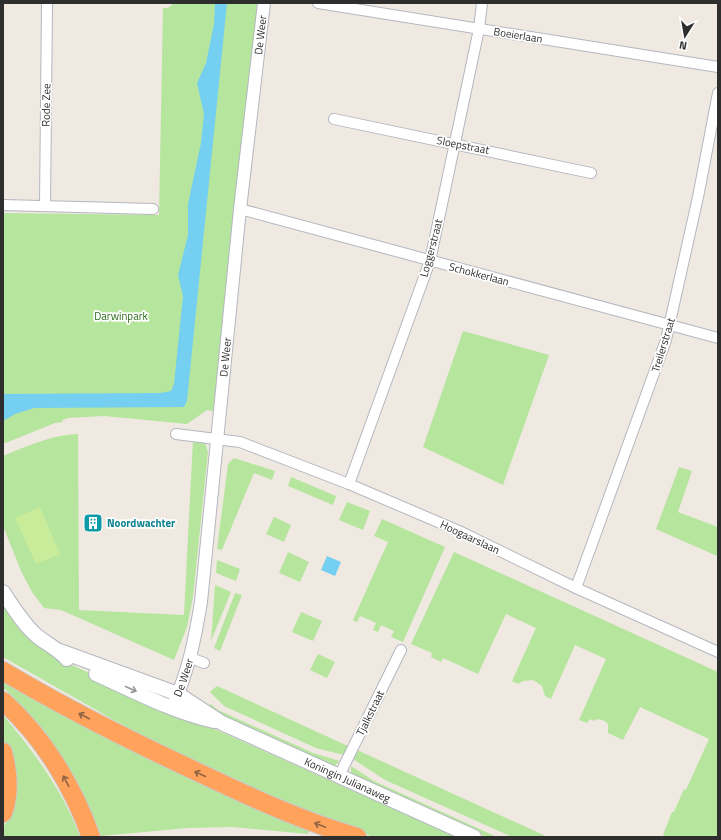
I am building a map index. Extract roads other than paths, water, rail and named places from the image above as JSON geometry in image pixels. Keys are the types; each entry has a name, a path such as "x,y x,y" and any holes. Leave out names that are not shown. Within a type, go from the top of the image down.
{"highway":[{"path":"3,671 119,736 258,801 327,828 357,837"},
{"path":"3,701 39,739 64,777 84,816 91,837"},
{"path":"3,752 7,778 6,800 3,813"}],"main road":[{"name":"Koningin Julianaweg","path":"3,592 19,617 36,636 60,652 68,660 82,668 172,707 199,718 222,723"},
{"name":"Koningin Julianaweg","path":"60,652 178,694 222,723 474,837"}],"street":[{"name":"Rode Zee","path":"45,206 47,3"},
{"name":"De Weer","path":"172,707 191,658 201,602 240,209 264,3"},
{"name":"Boeierlaan","path":"318,3 718,67"},
{"name":"Loggerstraat","path":"349,484 390,366 430,261 479,29 482,3"},
{"name":"Treilerstraat","path":"576,588 608,494 646,398 670,326 703,177 718,93"},
{"name":"Sloepstraat","path":"334,119 591,173"},
{"path":"3,205 153,209"},
{"name":"Schokkerlaan","path":"240,209 718,338"},
{"name":"Hoogaarslaan","path":"176,434 240,442 349,484 459,531 576,588 718,652"},
{"name":"Tjalkstraat","path":"339,776 401,650"},
{"path":"191,658 204,663"}],"water":[{"path":"215,3 227,3 187,401 184,407 34,408 15,414 3,421 3,394 160,393 171,391 174,384 183,296 178,275 188,235 188,204 201,143 204,114 197,83 206,63 214,24"},
{"path":"327,556 341,562 335,576 321,570"}],"place":[{"name":"Noordwachter","path":"93,523"}],"park label":[{"name":"Darwinpark","path":"121,316"}]}
